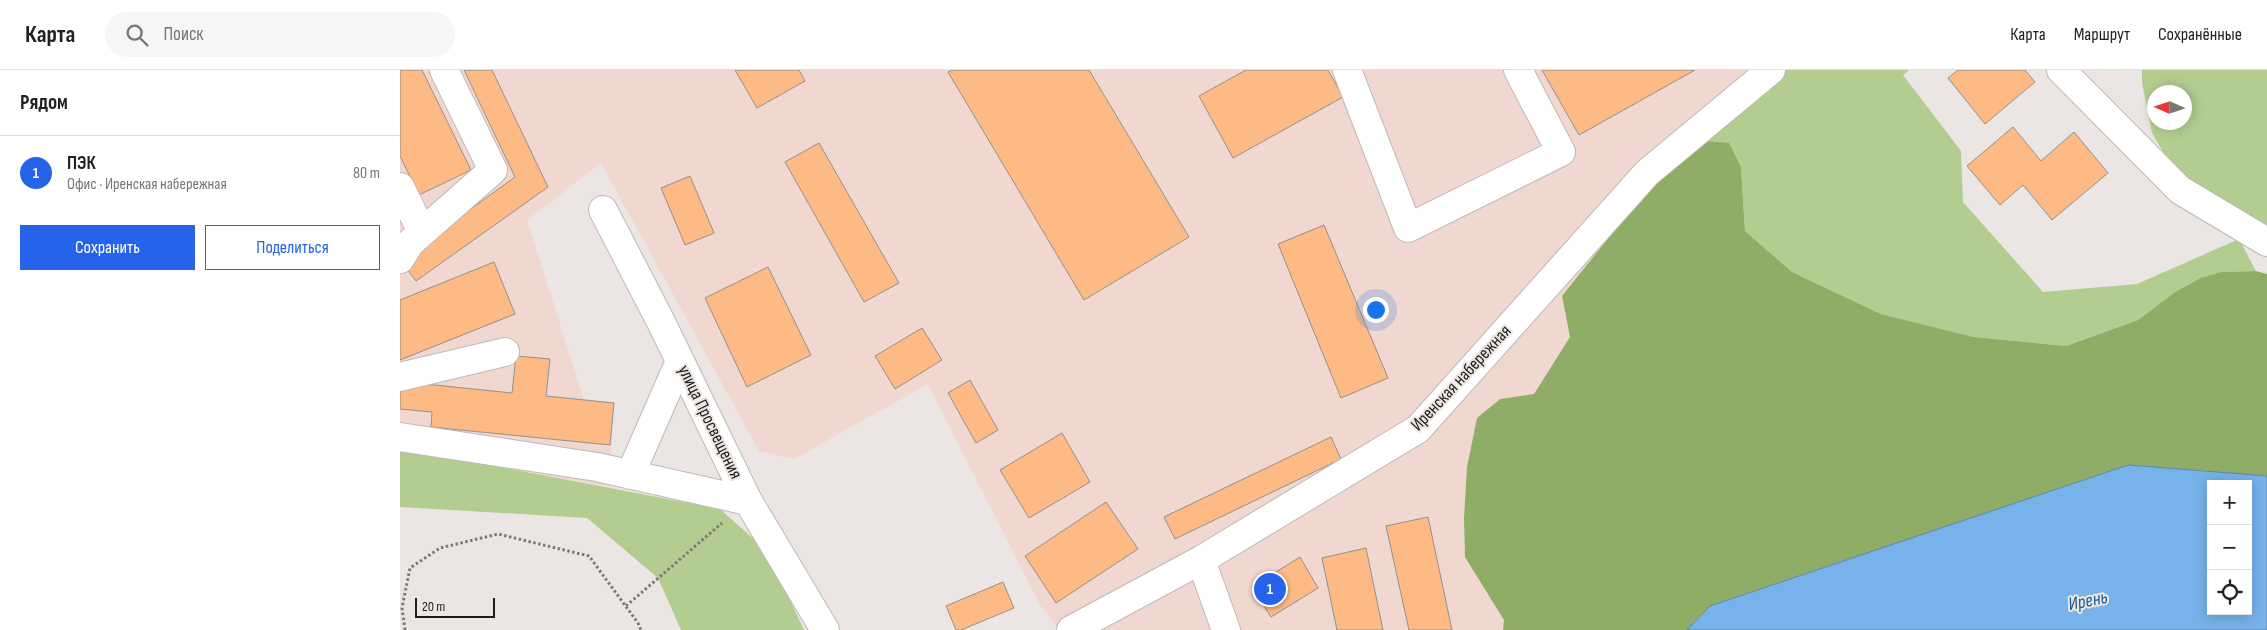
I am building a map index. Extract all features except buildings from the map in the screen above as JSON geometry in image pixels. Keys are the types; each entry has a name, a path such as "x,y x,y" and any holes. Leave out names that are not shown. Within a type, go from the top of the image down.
{"street":[{"path":"400,260 410,243 493,170 444,70"},
{"path":"1347,70 1408,228 1561,152 1518,70"},
{"name":"Иренская набережная","path":"1071,630 1201,560 1418,429 1647,173 1771,70"},
{"path":"2060,70 2180,190 2267,242"},
{"path":"400,187 422,232"},
{"name":"улица Просвещения","path":"603,210 680,361 748,501 825,630"},
{"path":"400,377 505,352"},
{"path":"630,475 680,361"},
{"path":"400,437 597,467 748,501"},
{"path":"1201,560 1226,630"}],"path":[{"path":"626,606 748,501"},
{"path":"405,630 402,608 410,568 440,548 498,534 589,556 626,606 641,630"}],"shaded area":[{"path":"400,70 1783,70 1633,208 1562,296 1570,337 1534,394 1500,399 1477,418 1467,467 1464,518 1465,556 1504,620 1503,630 1059,630 1040,605 928,384 794,459 759,451 601,163 527,220 584,400 614,403 609,487 400,448"}],"green space":[{"path":"1783,70 1909,70 1903,75 1961,151 1963,202 2043,292 2137,284 2239,239 2256,271 2221,272 2175,292 2138,320 2066,346 1974,337 1881,314 1792,272 1745,231 1741,167 1702,141"},
{"path":"2142,70 2267,70 2267,226 2176,174 2152,133 2151,130 2192,130 2192,85 2147,85 2147,108 2142,83"},
{"path":"1702,141 1729,143 1741,167 1745,231 1792,272 1881,314 1974,337 2066,346 2138,320 2175,292 2201,278 2221,272 2256,271 2267,274 2267,476 2128,465 1710,606 1687,630 1503,630 1504,620 1465,557 1464,518 1467,467 1477,418 1500,399 1534,394 1570,337 1562,296 1646,195 1682,158"},
{"path":"400,448 720,509 767,551 804,630 681,630 658,578 587,518 400,507"}],"water":[{"name":"Ирень","path":"2128,465 2267,476 2267,630 1687,630 1710,606"}],"place":[{"name":"ПЭК","path":"1270,589"}]}
